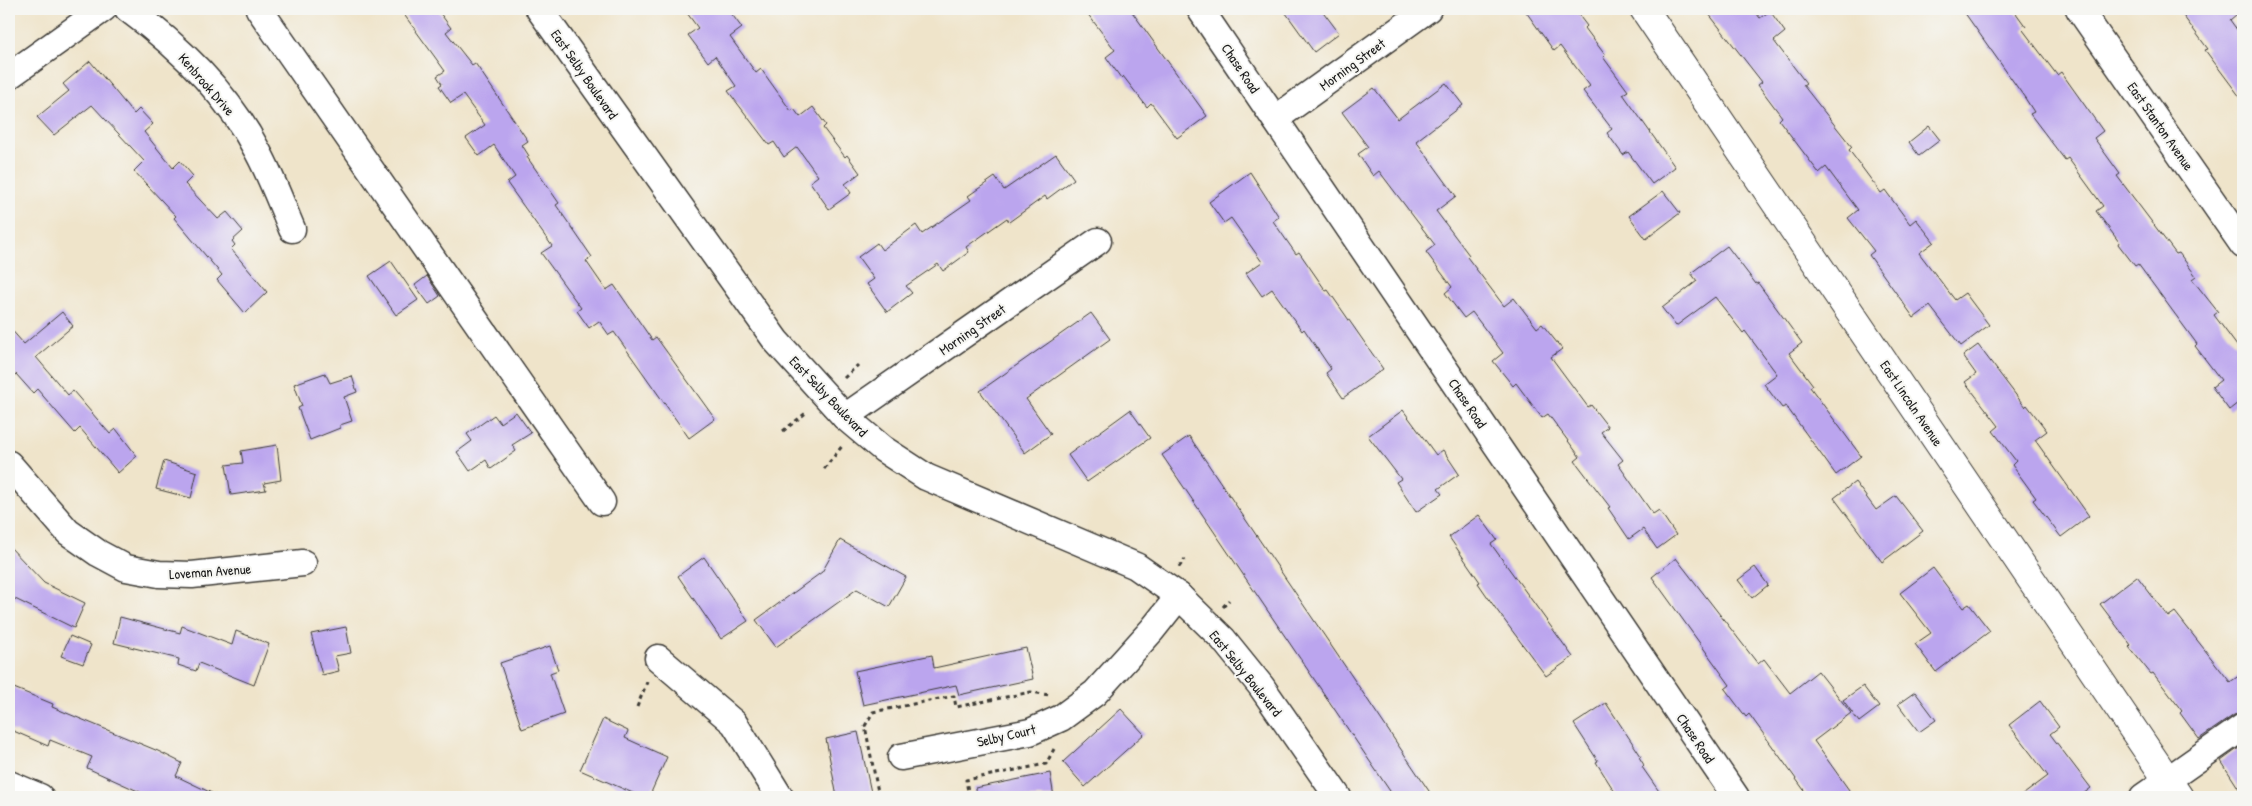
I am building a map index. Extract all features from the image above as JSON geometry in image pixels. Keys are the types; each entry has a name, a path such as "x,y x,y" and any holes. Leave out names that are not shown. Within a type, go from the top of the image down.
{"main road":[{"name":"East Lincoln Avenue","path":"1644,9 2173,789"}],"street":[{"path":"9,76 103,9"},
{"name":"Kenbrook Drive","path":"128,9 190,61 230,106 258,151 292,229"},
{"path":"259,9 602,502"},
{"name":"East Selby Boulevard","path":"539,9 776,341 846,429 883,449 926,477 1136,566 1179,596 1223,639 1261,686 1338,797"},
{"name":"Chase Road","path":"1200,9 1736,797"},
{"name":"Morning Street","path":"1275,119 1428,9"},
{"name":"East Stanton Avenue","path":"2079,9 2243,244"},
{"name":"Morning Street","path":"846,429 1098,241"},
{"name":"Loveman Avenue","path":"9,464 68,532 98,553 126,568 159,574 192,575 303,563"},
{"name":"Selby Court","path":"901,757 1030,732 1061,718 1096,693 1158,623 1179,596"},
{"path":"658,658 734,723 780,797"},
{"path":"2143,797 2173,789 2243,727"},
{"path":"9,784 40,797"}],"path":[{"path":"783,431 811,409"},
{"path":"824,469 846,429"},
{"path":"879,797 865,726 873,712 954,696 956,707 1031,692 1057,696"},
{"path":"969,797 966,780 1046,764 1055,748"}],"building":[{"path":"400,9 437,9 451,28 446,32 472,65 475,63 528,141 522,145 529,156 527,157 559,203 556,205 592,257 586,261 606,290 614,285 652,340 656,337 715,419 689,438 614,332 609,335 599,321 589,328 577,311 581,308 541,253 552,246 507,183 515,177 494,145 479,156 466,138 485,125 463,95 451,103 439,86 442,84 437,76 445,71"},
{"path":"684,9 728,9 742,28 730,37 756,73 761,69 791,111 794,109 800,117 813,107 826,125 823,128 860,173 845,184 851,193 829,209 810,182 818,176 797,147 784,157 774,142 769,145 728,91 736,86 715,56 708,62 688,35 698,28"},
{"path":"1084,9 1130,9 1207,116 1177,138 1151,103 1147,107 1123,76 1121,78 1106,57 1115,50"},
{"path":"1283,9 1321,9 1339,33 1314,52"},
{"path":"1524,9 1574,9 1605,55 1603,57 1628,91 1623,94 1675,167 1652,184 1628,152 1623,155 1607,133 1612,129 1583,91 1590,86 1560,46 1554,51"},
{"path":"1705,9 1753,9 1760,18 1770,11 1785,32 1774,41 1806,83 1803,85 1852,147 1849,150 1881,193 1885,190 1910,224 1916,219 1934,242 1919,253 1955,300 1965,293 1989,325 1961,346 1930,306 1914,318 1869,255 1874,251 1848,218 1858,210 1826,167 1819,173 1779,120 1782,117 1758,85 1762,82"},
{"path":"1962,9 2013,9 2026,27 2023,30 2057,75 2061,72 2103,131 2094,138 2120,174 2117,176 2176,254 2179,253 2196,276 2192,279 2218,312 2214,315 2243,354 2243,399 2229,410 2212,387 2221,380 2138,264 2135,266 2118,244 2119,242 2096,211 2103,206 2068,158 2065,160 2030,114 2034,112 2025,98"},
{"path":"2178,9 2243,9 2230,20 2243,38 2243,101 2205,50 2208,49"},
{"path":"90,61 134,114 139,109 153,124 144,132 173,168 180,161 193,176 185,184 218,219 227,212 243,231 232,241 235,245 231,249 267,292 245,313 217,280 222,275 174,218 176,216 134,171 144,161 92,105 54,135 37,117 69,91 63,84"},
{"path":"1446,83 1463,105 1416,141 1456,196 1436,211 1469,255 1467,257 1504,306 1514,298 1537,328 1542,324 1562,349 1551,357 1588,407 1591,405 1608,427 1601,432 1623,460 1618,464 1653,514 1659,510 1676,535 1657,549 1643,529 1629,539 1608,508 1610,507 1575,461 1580,457 1548,414 1542,418 1516,383 1513,386 1493,361 1503,353 1472,312 1464,318 1445,293 1452,287 1426,252 1435,245 1379,171 1373,176 1358,154 1368,147 1342,112 1374,88 1398,119"},
{"path":"1929,126 1940,140 1919,156 1909,142"},
{"path":"1056,154 1074,179 1047,199 1045,196 1009,222 1007,218 966,247 969,252 943,271 938,264 906,286 912,293 887,312 867,284 874,279 858,257 877,243 882,250 916,225 922,234 971,200 968,196 995,177 1004,190"},
{"path":"1250,172 1279,217 1273,221 1296,254 1299,252 1326,291 1328,290 1383,369 1343,398 1326,373 1331,369 1304,329 1302,331 1272,289 1262,296 1246,273 1262,262 1231,218 1224,223 1209,202"},
{"path":"1663,191 1680,213 1646,239 1629,216"},
{"path":"1727,246 1756,284 1758,283 1802,343 1789,353 1813,385 1810,387 1861,456 1836,475 1786,406 1782,408 1764,384 1777,374 1745,331 1743,333 1715,297 1676,326 1662,308 1697,281 1691,273"},
{"path":"391,261 418,300 396,315 369,276"},
{"path":"427,276 440,296 429,304 415,285"},
{"path":"62,312 73,326 36,357 68,395 73,391 110,434 116,429 137,456 118,473 80,428 75,433 37,389 33,393 16,374 12,377 9,374 9,327 24,344"},
{"path":"1091,313 1110,339 1026,399 1051,434 1025,453 980,391"},
{"path":"1978,345 2025,407 2027,405 2047,431 2035,440 2089,516 2061,537 2033,500 2036,498 2012,465 2016,461 1993,431 1999,426 1965,382 1976,374 1963,356"},
{"path":"325,373 330,383 352,376 357,392 344,397 352,421 310,440 298,408 302,406 294,384"},
{"path":"1130,410 1150,438 1087,482 1068,455"},
{"path":"1403,410 1436,455 1443,450 1459,474 1438,489 1442,494 1416,512 1396,482 1401,479 1368,436"},
{"path":"516,412 531,433 512,445 516,451 491,469 486,460 470,471 457,452 472,441 467,434 494,415 500,423"},
{"path":"1189,436 1433,797 1394,797 1162,455"},
{"path":"277,445 281,480 264,483 266,490 231,495 226,465 243,463 241,451"},
{"path":"164,461 197,472 191,498 156,489"},
{"path":"1855,482 1876,510 1896,496 1923,531 1882,562 1834,498"},
{"path":"1479,515 1497,540 1491,544 1573,657 1546,676 1496,609 1449,537"},
{"path":"840,540 906,577 889,607 857,589 776,647 756,620 822,572"},
{"path":"9,546 44,583 85,603 74,628 9,596"},
{"path":"704,557 748,621 721,639 678,576"},
{"path":"1676,558 1758,664 1764,659 1790,693 1818,671 1851,713 1814,741 1854,797 1809,797 1749,714 1746,717 1725,689 1730,685 1652,577"},
{"path":"1755,567 1768,585 1752,598 1738,580"},
{"path":"1933,568 1963,608 1969,604 1990,631 1936,672 1915,644 1931,633 1900,593"},
{"path":"2137,576 2168,617 2175,612 2230,682 2243,673 2243,712 2234,715 2199,739 2180,713 2182,711 2153,673 2151,674 2129,647 2131,645 2100,604"},
{"path":"120,617 180,633 182,626 232,645 236,631 269,644 254,685 199,663 196,671 178,665 179,659 114,643"},
{"path":"346,627 351,653 335,656 339,671 322,675 311,634"},
{"path":"70,636 91,645 83,664 61,656"},
{"path":"550,646 558,670 550,673 564,714 522,729 500,663"},
{"path":"1026,648 1033,679 959,695 956,685 863,705 855,671 932,655 934,668"},
{"path":"9,686 53,704 52,707 158,751 182,763 176,776 220,797 151,797 87,768 92,757 50,740 48,746 9,729"},
{"path":"1863,686 1879,707 1859,722 1843,700"},
{"path":"1915,692 1936,720 1919,732 1898,704"},
{"path":"2040,701 2059,727 2050,734 2091,788 2079,797 2020,797 2048,776 2009,725"},
{"path":"1606,703 1641,756 1639,757 1644,765 1642,767 1663,797 1618,797 1596,762 1598,761 1574,724"},
{"path":"1121,709 1144,734 1085,787 1063,762"},
{"path":"603,719 628,731 625,738 667,757 649,797 642,797 580,770"},
{"path":"858,732 872,797 837,797 826,739"},
{"path":"2243,745 2243,795 2221,761"},
{"path":"1050,773 1054,797 976,797 975,788"}]}
